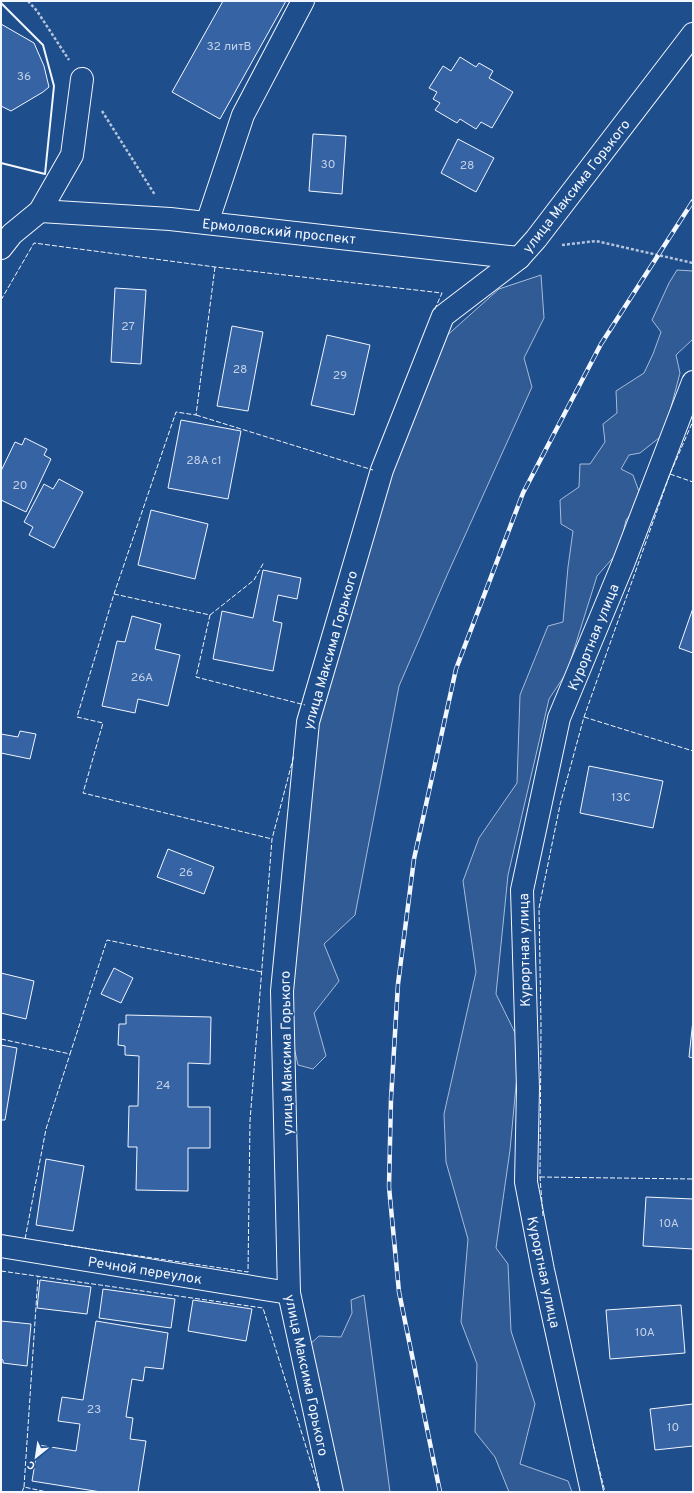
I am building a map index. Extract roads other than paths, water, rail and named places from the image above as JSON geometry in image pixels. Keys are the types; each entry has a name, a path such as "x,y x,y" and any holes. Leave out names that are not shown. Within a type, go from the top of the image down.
{"street":[{"path":"207,223 243,115 303,1"},
{"name":"улица Максима Горького","path":"332,1492 289,1293 282,991 308,722 382,470 443,316 519,258 558,212 693,34"},
{"path":"1,248 12,234 40,211 72,155 82,79"},
{"name":"Ермоловский проспект","path":"40,211 170,219 519,258"},
{"name":"Курортная улица","path":"592,1492 543,1270 526,1182 528,1088 522,890 559,718 623,564 693,382"},
{"name":"Речной переулок","path":"1,1246 289,1293"}],"railway":[{"path":"440,1492 399,1292 389,1187 391,1099 398,984 414,859 456,669 523,493 601,344 693,201"}]}
